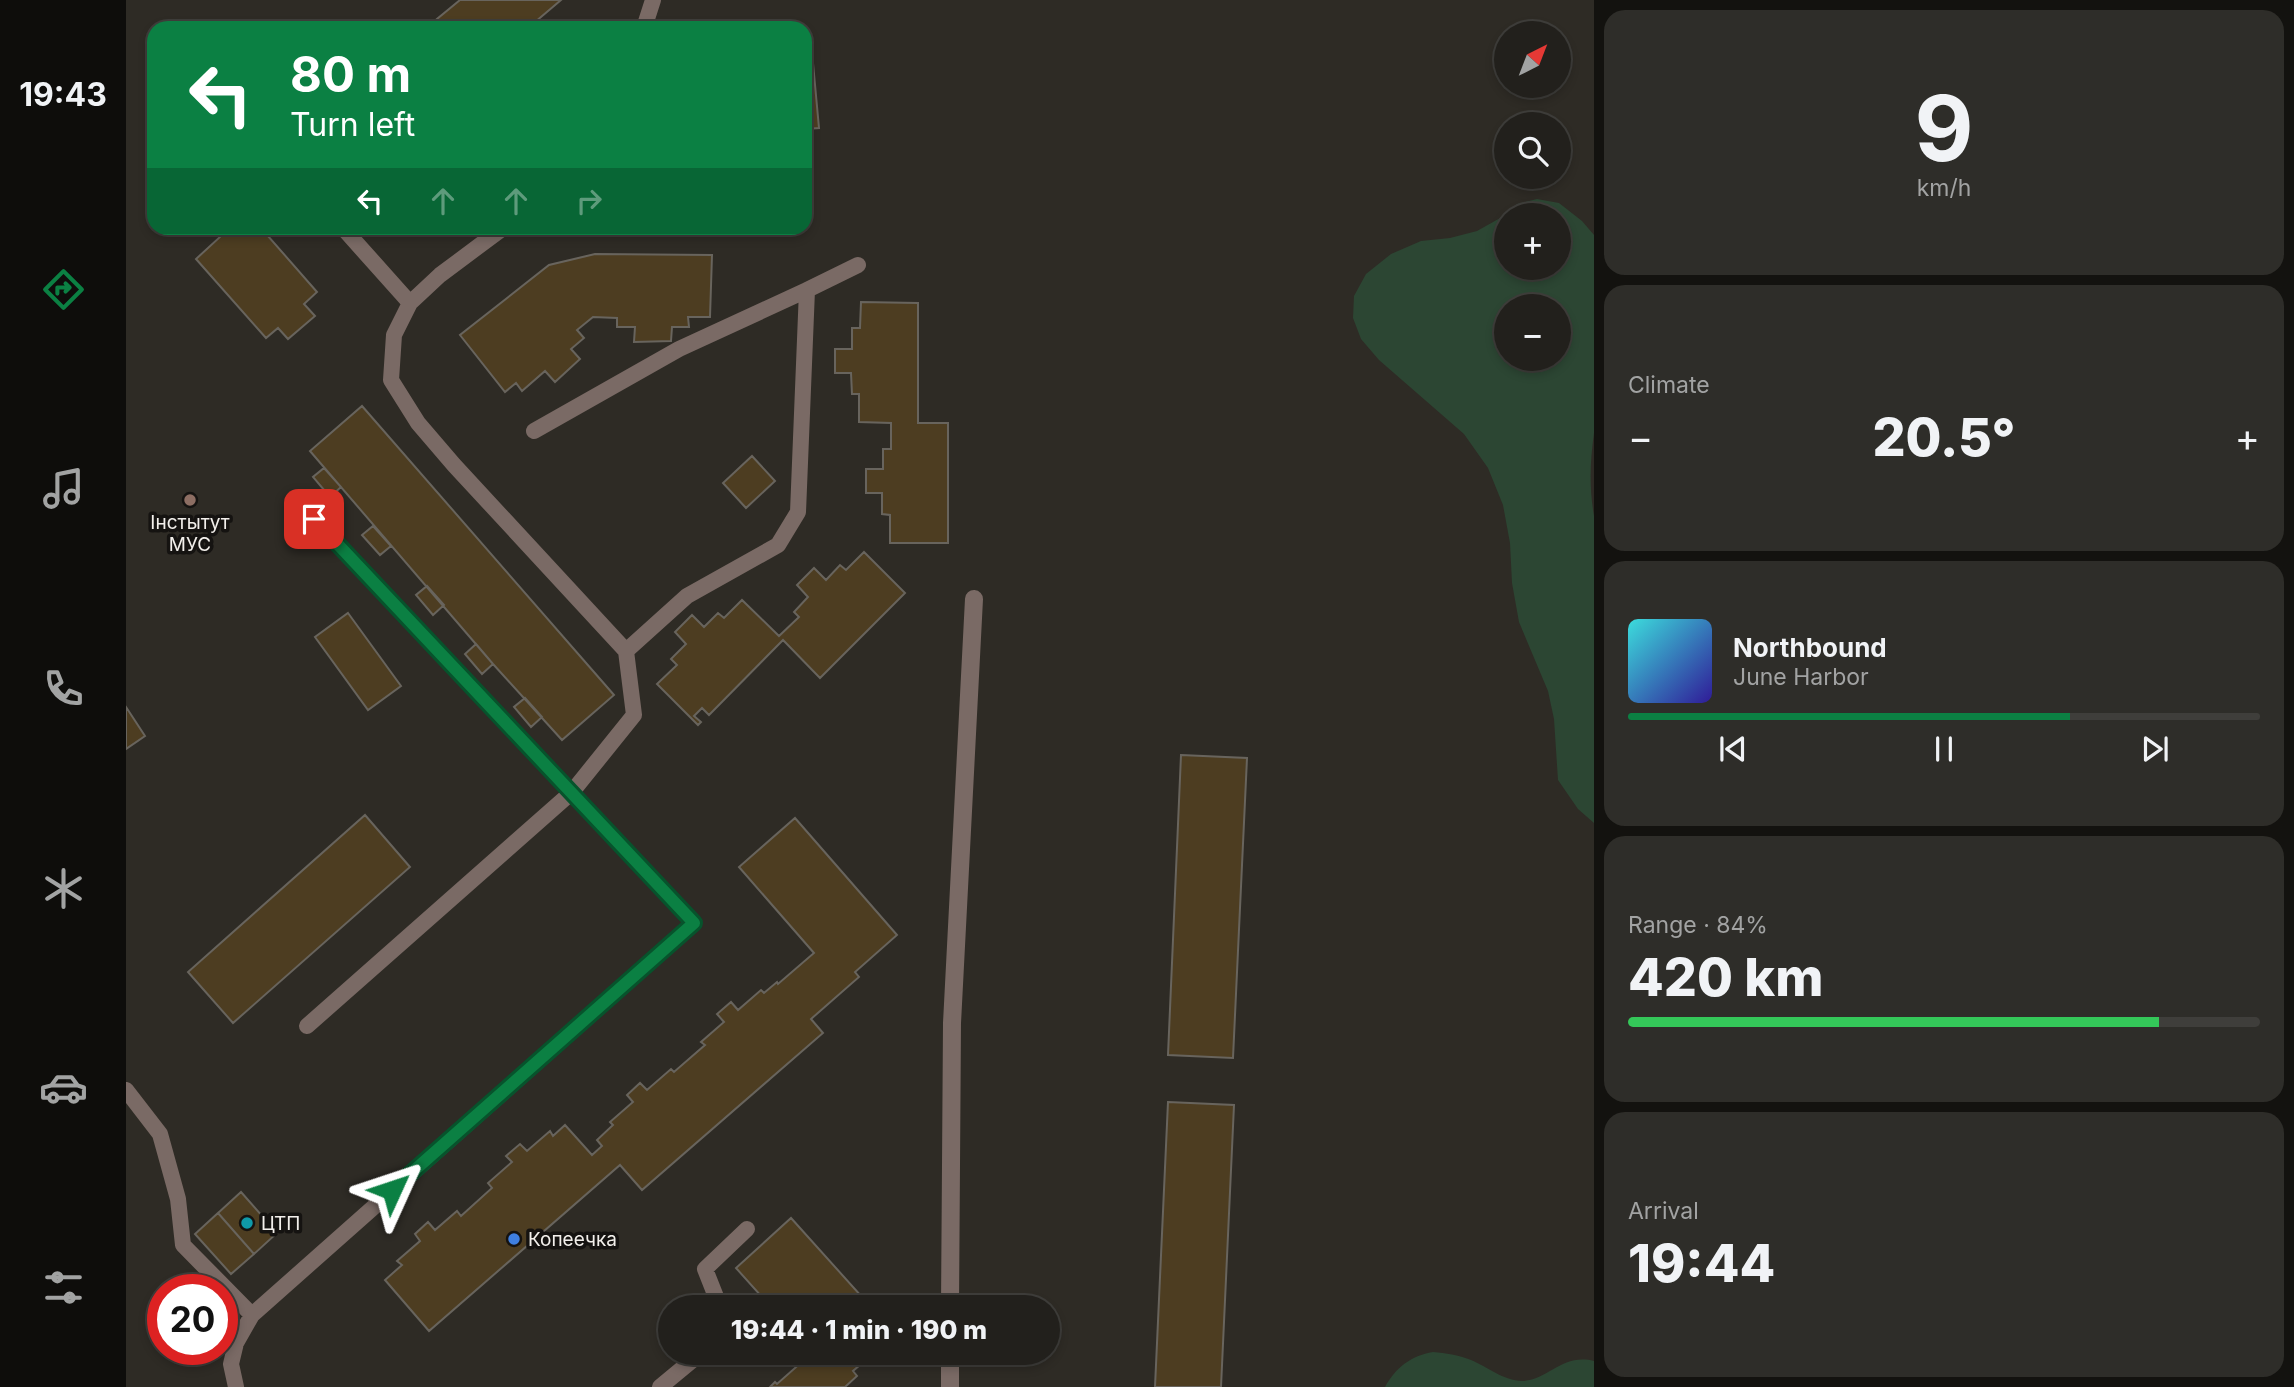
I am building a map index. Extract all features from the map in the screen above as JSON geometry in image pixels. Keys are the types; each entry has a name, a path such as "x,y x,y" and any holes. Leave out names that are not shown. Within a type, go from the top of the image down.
{"street":[{"path":"950,1295 952,1023 974,599"},
{"path":"950,1365 950,1387"}],"lane":[{"path":"647,21 653,0"},
{"path":"349,235 410,303"},
{"path":"307,1026 572,792 634,715 626,651 454,465 418,423 391,380 394,335 410,303 481,235"},
{"path":"534,431 679,349 858,265"},
{"path":"626,651 687,596 778,545 798,512 807,290"},
{"path":"236,1387 231,1364 236,1343 252,1315 694,923 314,519"},
{"path":"126,1090 160,1134 177,1199 183,1245 252,1315"},
{"path":"715,1295 705,1269 747,1229"},
{"path":"660,1387 687,1365"}],"green space":[{"path":"1537,199 1559,203 1521,203"},
{"path":"1571,212 1594,235 1594,433 1591,495 1594,516 1594,823 1578,809 1558,780 1554,719 1548,691 1519,622 1503,505 1488,468 1464,434 1379,360 1361,339 1353,318 1354,296 1366,274 1391,254 1421,241 1450,238 1477,231 1494,221 1494,280 1571,280"},
{"path":"1433,1352 1466,1358 1502,1376 1522,1381 1532,1380 1573,1361 1594,1361 1594,1387 1385,1387 1405,1364 1418,1356"}],"building":[{"path":"460,0 561,0 536,21 437,19"},
{"path":"812,63 819,128 812,128"},
{"path":"267,235 317,292 304,304 315,316 288,339 278,328 266,338 196,259 220,237"},
{"path":"595,254 712,255 710,317 688,317 689,327 672,327 671,341 634,342 635,327 617,327 617,318 593,317 577,330 584,338 571,349 580,359 555,382 545,371 522,391 516,383 505,392 460,335 549,265"},
{"path":"861,302 918,303 918,423 948,423 948,543 890,543 890,515 882,514 882,493 866,493 866,469 883,469 883,449 891,449 891,423 859,422 859,394 852,394 851,373 835,373 835,349 852,349 852,328 860,328"},
{"path":"362,406 614,695 562,740 310,451"},
{"path":"752,456 775,481 746,508 723,483"},
{"path":"324,468 341,487 330,497 313,477"},
{"path":"373,526 391,546 380,555 362,535"},
{"path":"864,552 905,593 820,678 783,640 709,715 702,708 694,716 701,722 698,725 657,684 677,665 671,659 686,644 675,632 692,615 704,627 718,613 724,618 742,600 779,636 799,617 794,612 808,597 797,585 814,568 826,580 840,565 846,570"},
{"path":"427,586 444,605 433,615 416,595"},
{"path":"348,613 401,686 368,710 315,637"},
{"path":"476,644 493,664 482,674 465,654"},
{"path":"525,698 542,717 531,727 514,707"},
{"path":"126,707 145,736 126,749"},
{"path":"1181,755 1247,758 1233,1058 1168,1055"},
{"path":"365,815 410,867 233,1023 188,972"},
{"path":"795,818 897,935 855,972 859,977 811,1019 823,1033 642,1190 620,1165 429,1331 385,1280 402,1265 397,1261 420,1241 415,1234 428,1222 435,1230 457,1211 461,1216 492,1188 488,1183 512,1162 506,1156 520,1144 527,1151 550,1131 553,1136 565,1125 592,1155 602,1146 597,1140 613,1125 610,1122 633,1102 627,1095 640,1083 647,1090 671,1069 674,1072 705,1045 701,1042 724,1022 717,1014 731,1002 738,1010 761,990 764,993 777,982 778,984 814,953 739,867"},
{"path":"1168,1102 1234,1105 1221,1387 1155,1387"},
{"name":"ЦТП","path":"241,1192 277,1233 254,1254 218,1213"},
{"path":"218,1213 254,1254 231,1274 195,1234"},
{"path":"791,1218 860,1295 760,1295 736,1268"},
{"path":"798,1365 860,1365 853,1371 857,1376 845,1387 770,1387 775,1382 777,1384"}],"place":[{"name":"Інстытут МУС","path":"190,500"},
{"name":"ЦТП","path":"247,1223"},
{"name":"Копеечка","path":"514,1239"}],"route":[{"path":"314,519 694,923 392,1190"}]}
